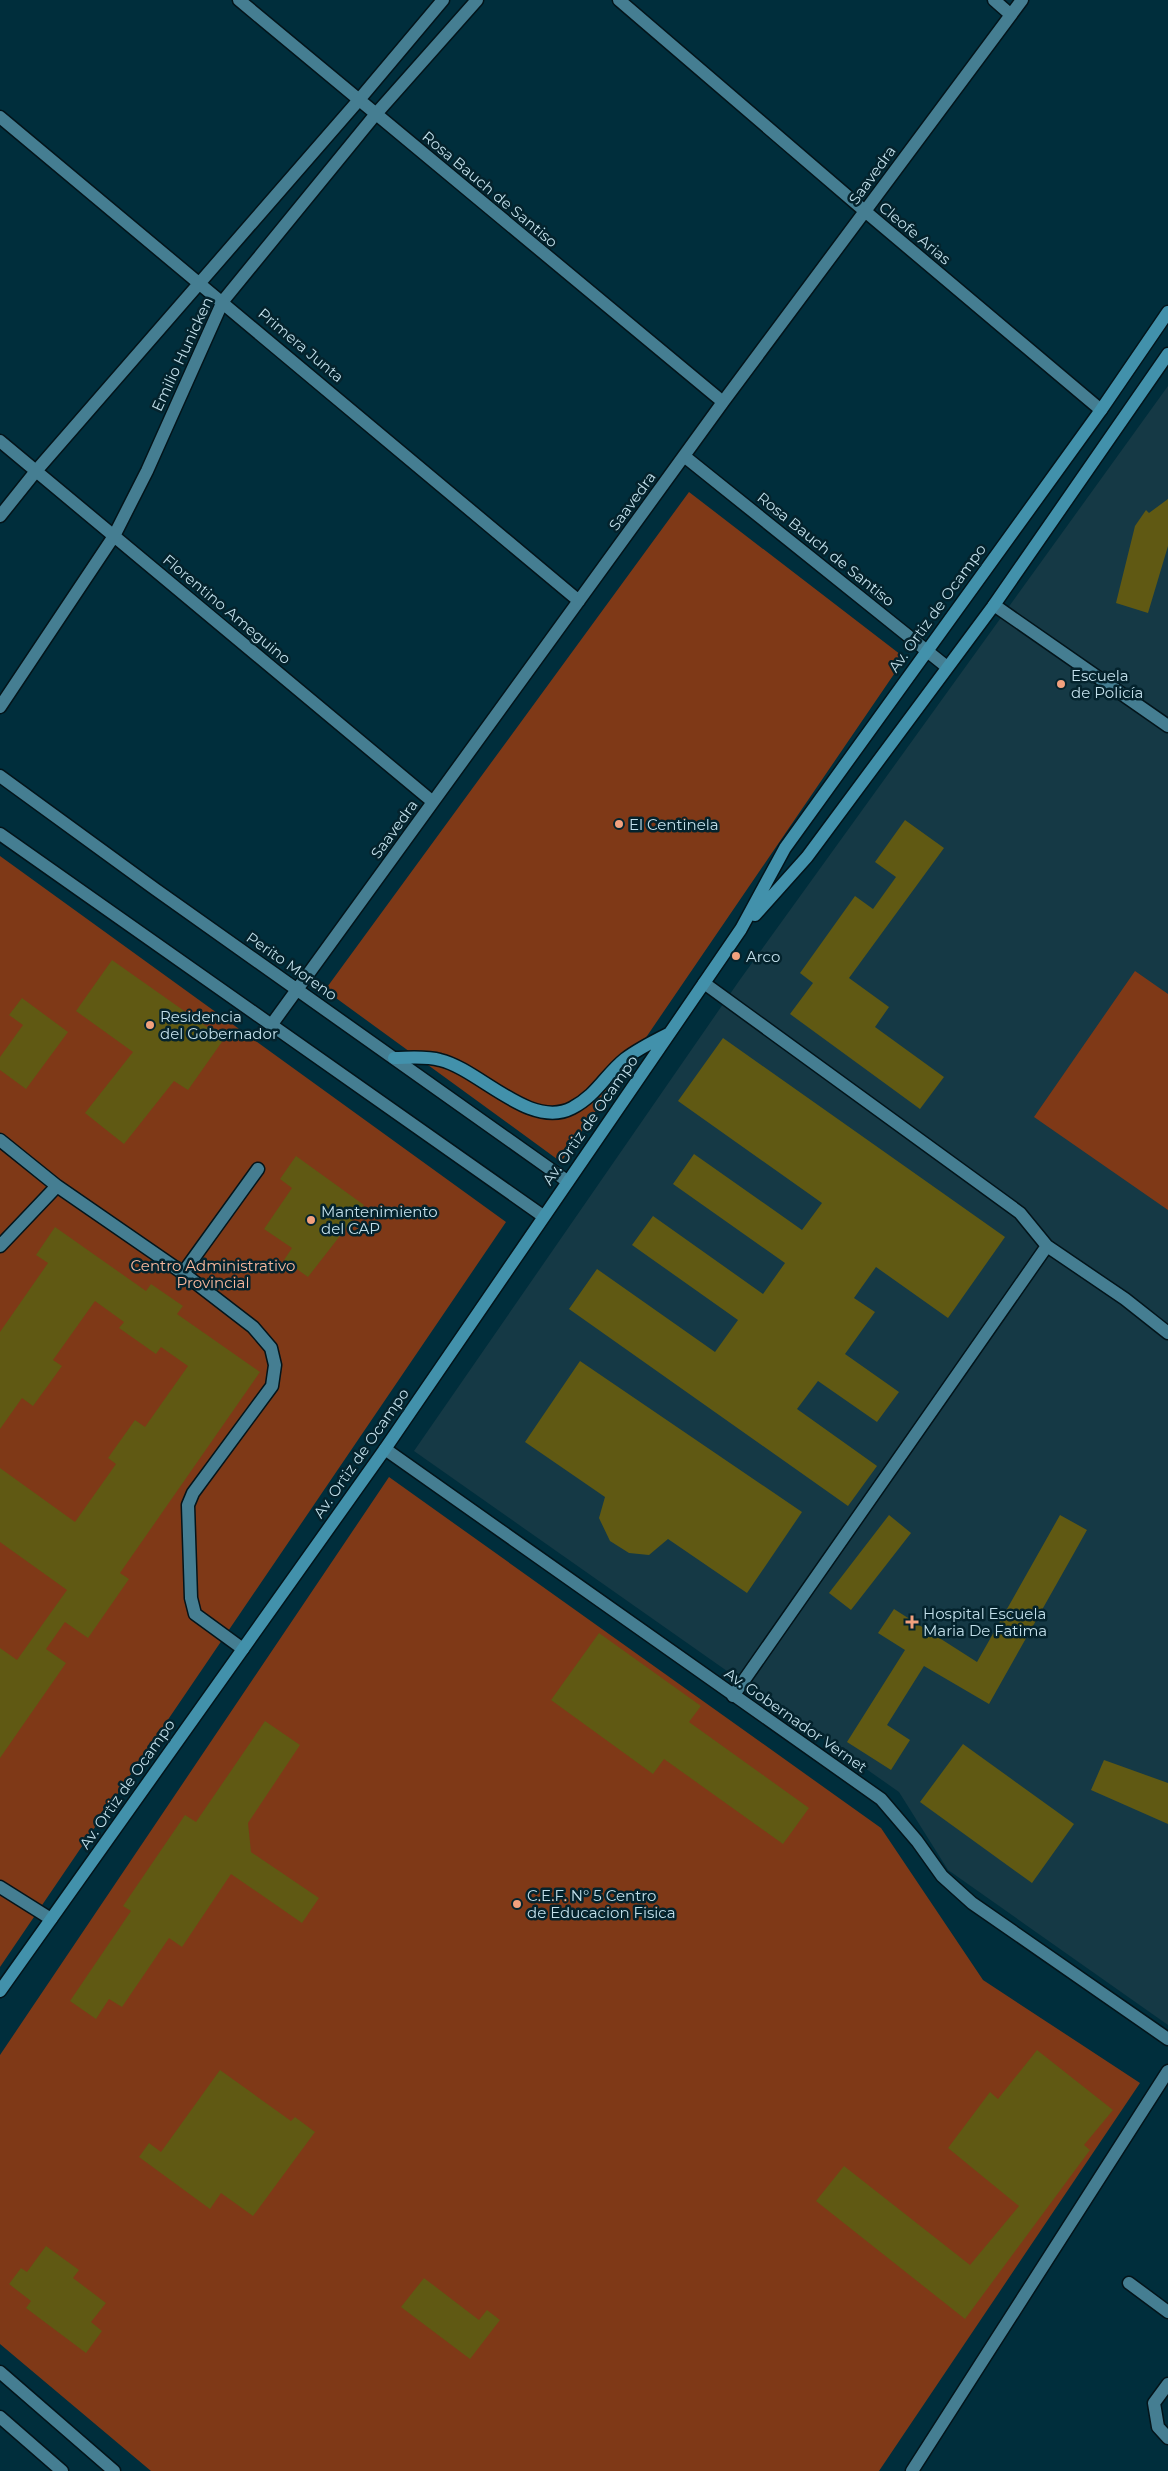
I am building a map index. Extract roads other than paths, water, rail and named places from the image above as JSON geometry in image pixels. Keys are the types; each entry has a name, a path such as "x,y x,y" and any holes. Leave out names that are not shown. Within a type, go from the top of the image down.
{"main road":[{"name":"Av. Ortiz de Ocampo","path":"0,1991 384,1449 741,929 785,848 1101,410 1168,312"},
{"name":"Av. Ortiz de Ocampo","path":"741,929 807,858 994,605 1168,354"},
{"path":"394,1058 439,1059 464,1069 528,1108 552,1112 570,1109 592,1096 624,1059 670,1032"}],"street":[{"name":"Rosa Bauch de Santiso","path":"239,0 358,101 722,402"},
{"name":"Emilio Hunicken","path":"0,516 36,471 358,101 443,0"},
{"name":"Emilio Hunicken","path":"0,707 114,536 147,471 223,301 376,115 478,0"},
{"name":"Cleofe Arias","path":"619,0 1101,410"},
{"path":"994,0 1011,14"},
{"name":"Saavedra","path":"272,1024 722,402 866,212 1022,0"},
{"name":"Primera Junta","path":"0,117 198,284 223,301 579,601"},
{"name":"Florentino Ameguino","path":"0,441 433,802"},
{"name":"Rosa Bauch de Santiso","path":"684,456 947,667"},
{"path":"994,605 1168,726"},
{"name":"Perito Moreno","path":"0,776 567,1181"},
{"path":"0,834 543,1216"},
{"path":"704,983 1020,1213 1047,1246 1125,1299 1168,1333"},
{"path":"0,1140 56,1186 183,1273 253,1326 271,1348 275,1365 272,1386 192,1493 188,1505 191,1598 195,1614 243,1649"},
{"path":"183,1273 258,1169"},
{"path":"0,1246 56,1186"},
{"path":"733,1696 1047,1246"},
{"name":"Av. Gobernador Vernet","path":"384,1449 881,1799 917,1841 942,1876 972,1903 1168,2038"},
{"path":"0,1887 51,1919"},
{"path":"912,2471 1168,2071"},
{"path":"1129,2283 1168,2312"},
{"path":"0,2372 114,2471"},
{"path":"1168,2384 1154,2403 1158,2427 1168,2438"},
{"path":"0,2417 62,2471"}],"place":[{"name":"Escuela de Policía","path":"1061,684"},
{"name":"El Centinela","path":"619,824"},
{"name":"Arco","path":"736,956"},
{"name":"Residencia del Gobernador","path":"150,1025"},
{"name":"Mantenimiento del CAP","path":"311,1220"},
{"name":"Hospital Escuela Maria De Fatima","path":"912,1622"},
{"name":"C.E.F. N° 5 Centro de Educacion Fisica","path":"517,1904"}],"park label":[{"name":"Centro Administrativo Provincial","path":"213,1274"}]}
